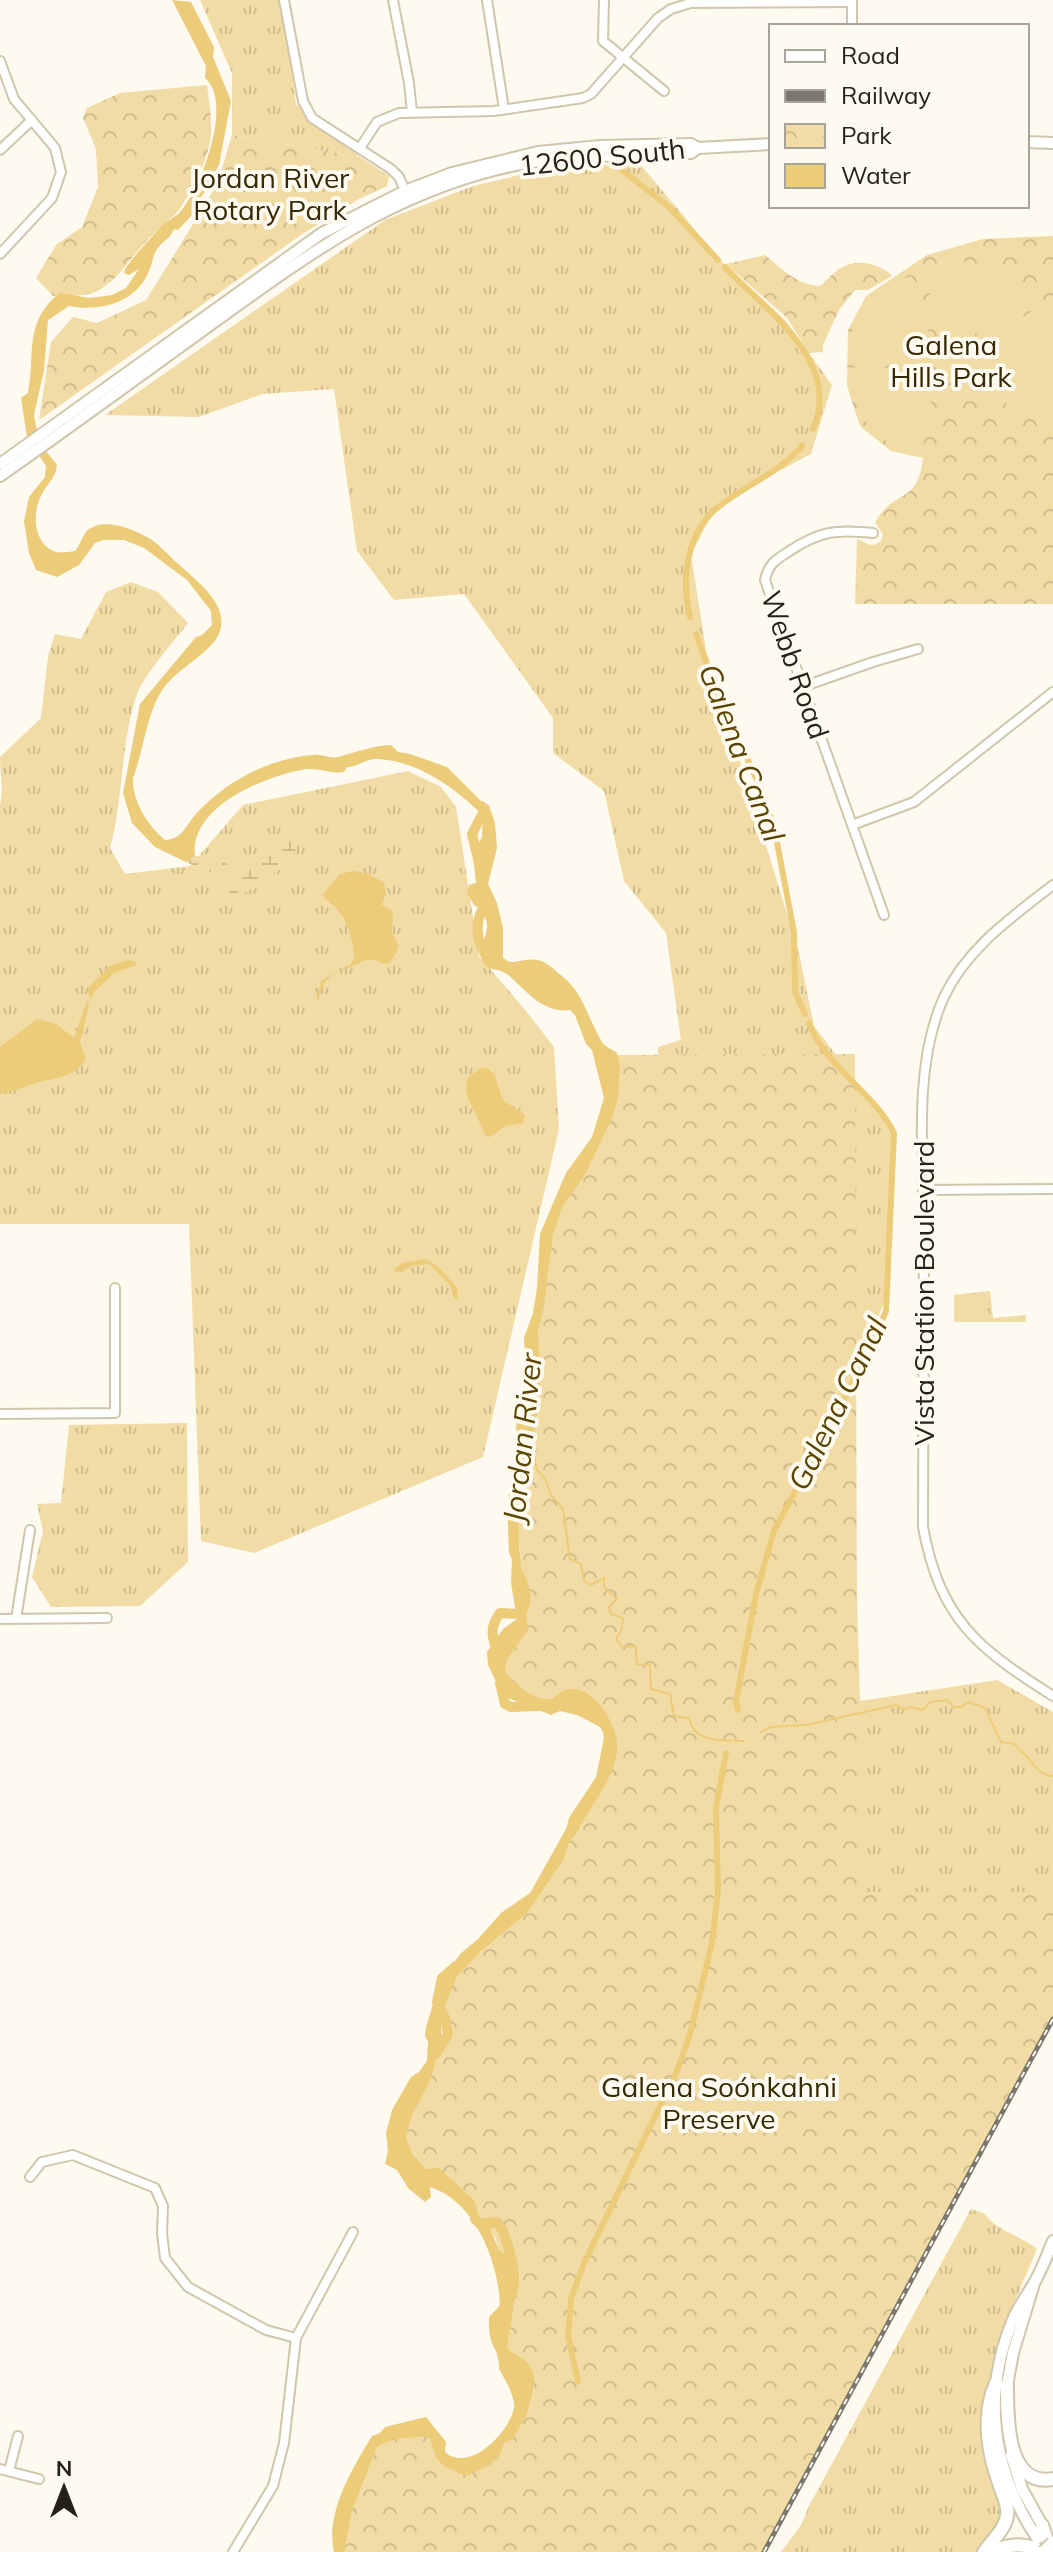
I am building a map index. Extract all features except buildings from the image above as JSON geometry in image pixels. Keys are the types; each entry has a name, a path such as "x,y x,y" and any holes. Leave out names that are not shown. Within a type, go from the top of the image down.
{"highway":[{"path":"1001,2384 1018,2464 1031,2477 1053,2479"},
{"path":"984,2552 1003,2526 1008,2513 987,2432 988,2408 1001,2384"},
{"path":"1040,2532 1050,2549"},
{"path":"994,2552 1006,2546 1019,2545 1050,2549"}],"main road":[{"path":"1029,142 1053,143"},
{"name":"12600 South","path":"0,476 25,452 322,233 406,195 464,170 538,152 600,146 691,144 698,148 769,144"},
{"name":"12600 South","path":"0,464 25,452"},
{"path":"1040,2532 1023,2517 1003,2470 996,2430 1001,2384 1033,2285 1053,2241"}],"street":[{"path":"284,0 303,101 312,118 396,173 406,195"},
{"path":"393,0 412,112"},
{"path":"487,0 504,109"},
{"path":"604,0 603,41 664,91"},
{"path":"360,148 377,122 389,115 504,109 583,98 591,94 658,18 671,9 691,3 852,1 852,24"},
{"path":"0,61 4,90 52,143 60,166 59,183 49,203 0,254"},
{"path":"0,150 32,120"},
{"name":"Webb Road","path":"873,533 836,531 812,536 773,562 765,580 884,915"},
{"path":"802,687 918,649"},
{"path":"852,825 914,802 1053,692"},
{"name":"Vista Station Boulevard","path":"1053,885 982,943 953,980 941,1004 930,1039 924,1078 923,1190 923,1527 929,1560 947,1603 960,1622 986,1650 1053,1696"},
{"path":"923,1190 1053,1189"},
{"path":"0,1414 115,1413 115,1288"},
{"path":"16,1619 30,1530"},
{"path":"0,1619 107,1618"},
{"path":"30,2177 42,2162 73,2155 155,2188 163,2206 165,2258 188,2287 266,2330 296,2338"},
{"path":"233,2552 273,2486 284,2443 296,2338 353,2232"},
{"path":"18,2436 4,2470 39,2479"}],"green space":[{"path":"200,0 283,0 296,104 360,157 232,135 232,73"},
{"path":"207,85 210,142 200,172 181,207 103,288 84,295 53,296 36,278 56,245 82,227 98,187 96,149 83,118 87,108 120,93"},
{"name":"Jordan River Rotary Park","path":"232,135 360,157 389,176 387,186 357,200 301,235 39,420 51,342 73,317 97,323 146,300 208,200 219,178"},
{"path":"640,164 723,263 785,320 832,385 811,454 717,504 691,555 706,650 799,953 814,1026 891,1127 889,1290 851,1386 860,1701 997,1680 1053,1712 1053,1972 528,2394 523,2373 506,2356 505,2253 499,2250 495,2237 478,2215 593,2092 660,1201 658,1047 681,1040 666,933 624,881 604,791 553,753 553,718 464,594 394,600 357,551 334,389 262,394 199,417 105,415 385,220 473,186 557,166"},
{"name":"Galena Hills Park","path":"1053,236 1053,604 855,604 857,539 872,545 881,541 883,534 875,523 889,505 916,483 923,458 891,451 860,426 847,386 848,330 866,296 927,255 983,239"},
{"path":"765,255 791,276 812,285 821,286 839,269 859,263 876,266 892,276 868,290 855,290 839,310 823,345 823,352 809,353 787,318 726,264"},
{"path":"951,260 994,270 1010,282 1025,300 961,343 954,341 919,273 934,264"},
{"path":"911,276 934,349 931,353 866,366 932,373 935,376 922,454 891,444 869,426 856,401 853,385 855,367 851,337 855,323 872,299 897,281"},
{"path":"1037,307 1053,314 1053,419 1044,425 982,389 964,374 965,364 980,349"},
{"path":"131,582 158,592 188,623 146,677 132,713 110,848 125,874 190,866 243,805 408,771 441,787 456,807 479,956 554,1047 559,1129 483,1457 254,1553 201,1541 189,1224 0,1224 0,757 41,718 48,656 55,634 81,639 106,592"},
{"path":"289,842 295,842 297,846 280,870 248,892 233,897 227,897 227,894 239,880 218,876 186,862 195,856 223,856 227,865 241,865 255,854 273,852"},
{"name":"Galena Soónkahni Preserve","path":"855,1054 858,1892 1053,1892 1053,2017 762,2552 342,2552 348,2507 381,2437 436,2434 444,2460 478,2464 520,2418 530,2384 526,2365 502,2351 510,2259 503,2234 482,2220 452,2183 436,2174 426,2174 398,2145 435,2052 445,2043 446,2029 439,2006 461,1966 529,1907 612,1760 604,1716 540,1703 504,1679 501,1661 527,1605 520,1579 514,1505 548,1248 560,1199 613,1103 615,1055"},
{"path":"990,1291 993,1318 1026,1315 1026,1322 954,1322 954,1295"},
{"path":"187,1423 188,1562 140,1606 51,1607 32,1577 43,1531 37,1504 61,1503 69,1425"},
{"path":"971,2209 985,2214 989,2220 1037,2249 1000,2336 985,2403 1004,2504 1003,2517 980,2552 781,2552 801,2525"}],"water":[{"path":"172,0 191,2 214,47 213,57 231,101 219,165 191,216 178,230 174,229 156,250 149,271 135,291 105,306 69,306 48,320 44,370 34,415 39,442 57,465 37,505 37,529 43,543 56,552 75,551 93,527 108,524 132,530 154,542 204,588 218,608 221,619 214,642 173,678 156,701 133,778 138,804 153,828 165,840 180,834 211,799 228,786 280,761 314,755 335,757 391,745 398,752 447,767 491,811 495,823 497,848 488,884 503,928 503,958 562,976 580,998 602,1042 617,1053 620,1066 618,1098 612,1118 585,1175 563,1205 553,1234 538,1330 540,1382 534,1433 529,1448 524,1448 518,1501 519,1549 528,1630 506,1661 505,1672 532,1695 546,1699 575,1689 586,1693 597,1701 612,1726 617,1751 606,1784 568,1844 564,1859 527,1913 481,1951 456,1978 441,2016 442,2052 437,2057 406,2135 413,2155 432,2175 458,2186 474,2200 478,2215 489,2226 499,2250 511,2257 515,2294 506,2356 511,2363 515,2362 528,2384 529,2404 527,2414 513,2439 504,2443 499,2458 466,2476 441,2463 430,2438 403,2438 377,2447 352,2510 344,2552 334,2552 333,2522 342,2492 372,2436 385,2427 426,2417 446,2442 445,2452 456,2458 468,2457 491,2444 501,2434 513,2412 513,2398 499,2369 494,2343 500,2313 496,2273 482,2237 472,2220 446,2194 430,2187 431,2197 425,2202 408,2188 397,2170 385,2164 388,2150 386,2133 392,2110 411,2077 427,2061 426,2027 439,1985 460,1954 501,1913 530,1893 566,1829 569,1818 596,1777 604,1738 600,1727 577,1715 560,1711 551,1715 503,1696 488,1665 487,1652 503,1629 517,1619 511,1583 507,1504 515,1457 517,1413 526,1381 524,1338 533,1313 537,1288 540,1234 566,1173 592,1137 604,1098 592,1050 586,1044 575,1015 570,1010 543,1005 507,974 484,963 481,951 487,926 483,910 475,906 467,894 469,885 476,883 473,854 482,837 483,815 434,777 406,764 376,759 347,767 344,772 307,769 272,778 252,786 217,808 204,822 196,838 195,856 186,862 155,847 132,823 123,793 140,704 196,637 212,625 211,611 187,580 144,548 124,540 95,543 79,565 57,577 36,570 29,553 24,521 29,497 45,477 46,466 27,437 21,398 28,393 35,328 48,305 59,293 90,298 112,295 126,288 139,269 129,275 124,273 125,269 161,227 181,211 205,165 215,124 213,90 205,78 206,66"},
{"path":"353,871 369,874 384,883 386,893 382,905 393,911 392,932 399,947 390,963 366,960 332,975 324,983 318,1000 316,997 322,980 350,965 354,959 346,923 323,894 340,874"},
{"path":"129,960 137,965 114,973 91,999 89,987 109,966"},
{"path":"87,1000 89,1005 80,1042 86,1059 81,1065 65,1076 0,1094 0,1047 37,1019 56,1024 74,1038"},
{"path":"481,1068 487,1068 494,1074 503,1100 525,1115 523,1123 505,1126 490,1137 486,1136 466,1089 468,1077"},
{"path":"426,1259 439,1267 457,1288 458,1299 454,1298 450,1285 429,1264 411,1266 400,1273 395,1271 402,1263"}],"waterway":[{"name":"Galena Canal","path":"622,170 669,207 718,260"},
{"name":"Galena Canal","path":"725,267 778,319 809,359 818,381 819,404 813,429"},
{"name":"Galena Canal","path":"690,617 686,573 698,531 717,508 783,464 802,446"},
{"name":"Galena Canal","path":"696,634 715,687 765,798 775,832 794,932 795,992 805,1014"},
{"name":"Jordan River","path":"479,863 472,834 485,809 481,806"},
{"name":"Jordan River","path":"489,960 478,937 478,922 490,900"},
{"name":"Jordan River","path":"506,968 538,965 556,978"},
{"name":"Galena Canal","path":"738,1710 736,1702 756,1594 774,1531 868,1354 886,1311 894,1133 875,1105 826,1053 809,1023"},
{"path":"531,1439 537,1470 563,1509 570,1559 581,1564 584,1581 591,1585 604,1578 604,1587 617,1599 609,1607 611,1614 623,1618 622,1629 616,1639 622,1647 635,1646 637,1664 650,1665 651,1689 670,1694 674,1716 689,1718 692,1726 703,1736 744,1741"},
{"name":"Jordan River","path":"498,1655 493,1634 496,1619 500,1613 520,1614 525,1604 525,1590 519,1575"},
{"name":"Jordan River","path":"500,1683 505,1704 511,1707 539,1706"},
{"path":"761,1732 771,1727 806,1725 896,1705 905,1710 909,1707 923,1710 930,1702 947,1700 954,1707 968,1702 985,1708 1001,1742 1015,1744 1040,1771 1053,1776"},
{"name":"Galena Canal","path":"578,2381 568,2336 571,2299 584,2263 677,2071 690,2034 712,1943 718,1891 716,1808 726,1753"},
{"name":"Jordan River","path":"436,2054 448,2034 437,2002 442,1978 456,1966"},
{"name":"Jordan River","path":"418,2176 437,2173 458,2192"},
{"name":"Jordan River","path":"475,2219 480,2224 497,2222 511,2257 514,2285 508,2302 494,2319 495,2337 501,2349 524,2366 528,2374 529,2386 523,2406"}],"railway":[{"path":"764,2552 1053,2019"}]}
